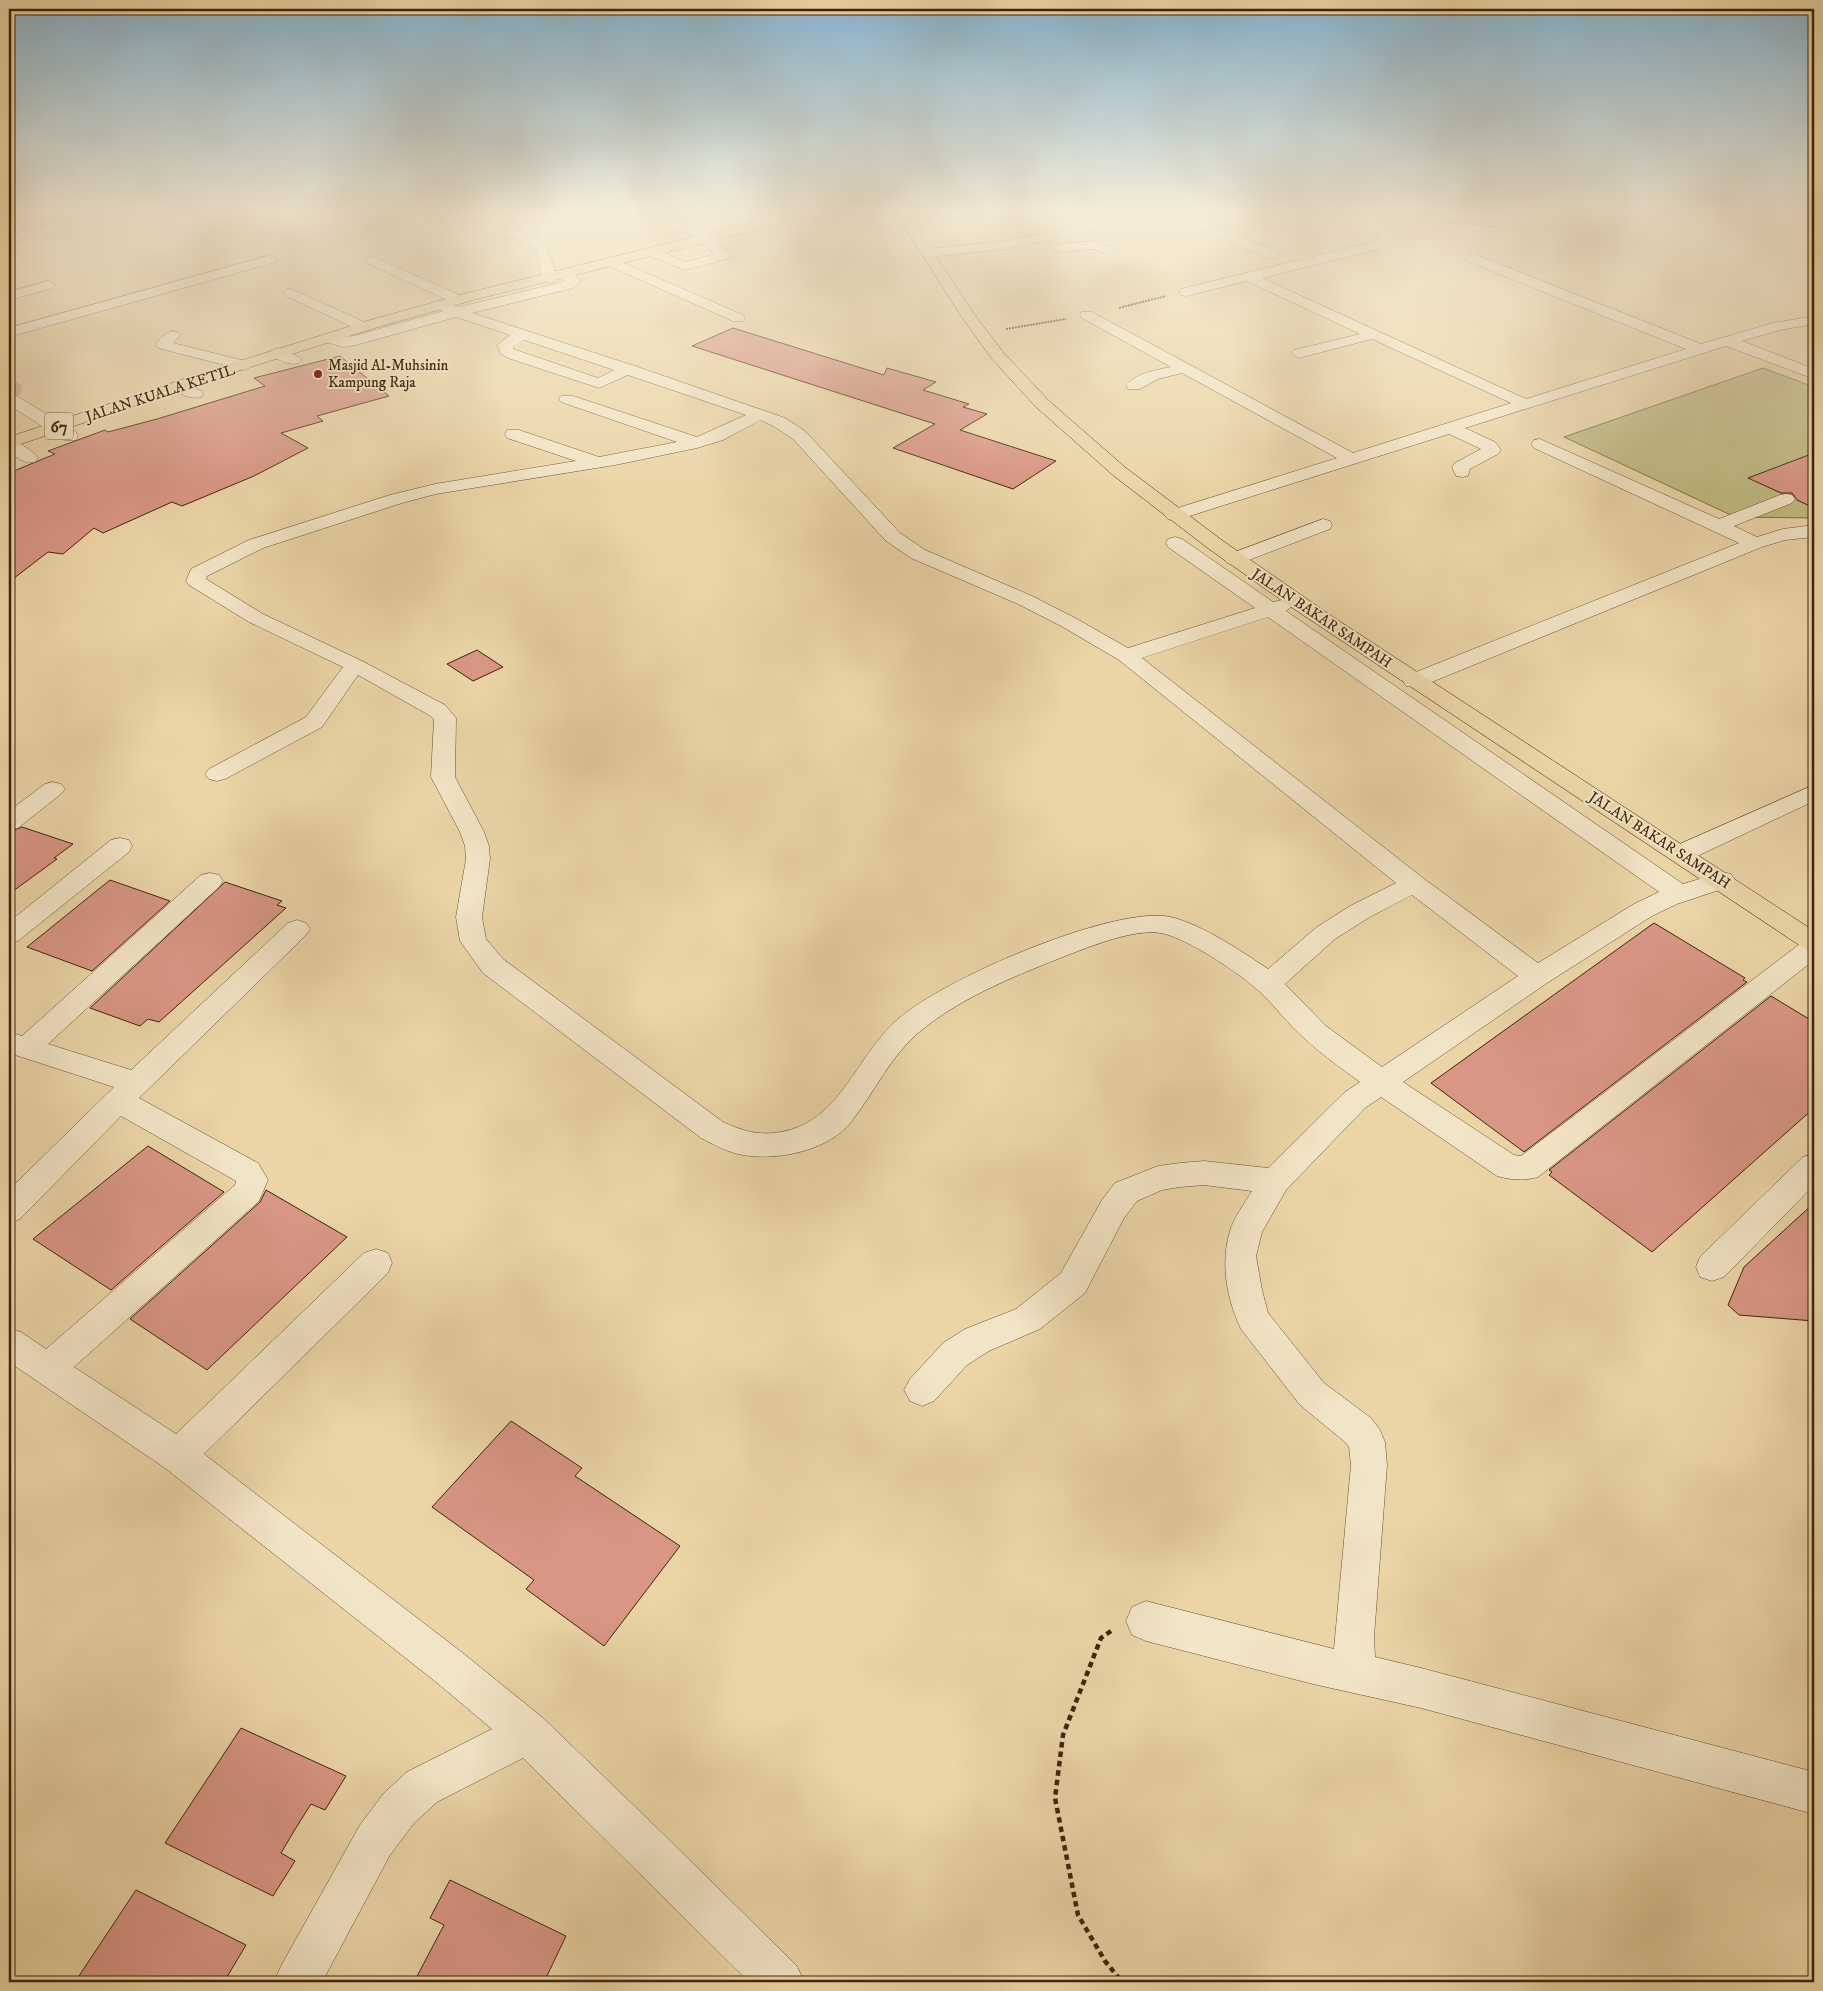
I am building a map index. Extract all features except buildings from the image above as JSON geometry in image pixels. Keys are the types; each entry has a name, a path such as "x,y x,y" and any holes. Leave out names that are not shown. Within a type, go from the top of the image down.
{"main road":[{"name":"JALAN KUALA KETIL","path":"243,371 278,353 408,314 452,306"},
{"name":"JALAN BAKAR SAMPAH","path":"963,306 1012,373 1059,421 1174,515 1295,602 1722,880 1814,944"},
{"name":"JALAN KUALA KETIL","path":"9,444 55,427 188,390 227,370"}],"street":[{"path":"9,333 105,306"},
{"path":"318,306 364,327"},
{"path":"327,338 344,342 356,340 421,321 452,306 523,334 630,369 779,422 799,435 893,538 918,554 1025,600 1070,623 1126,656 1414,884 1538,976"},
{"path":"711,306 738,318"},
{"path":"1312,306 1525,404"},
{"path":"1593,306 1700,348"},
{"path":"408,314 421,321"},
{"path":"1087,316 1350,458"},
{"path":"1174,515 1700,348 1785,325 1814,320"},
{"path":"523,334 505,345 506,351 513,355 599,383"},
{"path":"1299,353 1372,334"},
{"path":"173,335 163,344 243,371"},
{"path":"1727,341 1814,374"},
{"path":"278,353 294,360"},
{"path":"1134,386 1152,376 1184,368"},
{"path":"630,369 566,399 697,443"},
{"path":"227,370 243,371"},
{"path":"9,398 70,436"},
{"path":"760,414 717,436 697,443 436,489 396,499 256,544 198,573 196,581 256,618 355,665 437,710 445,718 443,777 472,832 477,846 478,859 469,918 474,941 493,966 712,1130 736,1142 762,1146 788,1143 811,1135 837,1118 908,1026 931,1009 982,982 1046,952 1131,925 1148,923 1165,925 1193,936 1268,984 1314,1032 1384,1083 1508,1167 1527,1168 1814,944"},
{"path":"1449,427 1489,446 1492,450 1466,463 1461,467 1462,472"},
{"path":"513,434 596,462"},
{"path":"9,444 29,458"},
{"path":"1540,444 1755,543"},
{"path":"1718,526 1786,499"},
{"path":"1234,559 1323,525"},
{"path":"1414,681 1755,543 1797,532 1814,531"},
{"path":"1175,543 1678,894"},
{"path":"1126,656 1295,602"},
{"path":"217,774 314,722 355,665"},
{"path":"9,823 53,789"},
{"path":"1682,854 1814,792"},
{"path":"9,935 120,846"},
{"path":"1355,1674 1354,1637 1369,1465 1367,1442 1358,1430 1312,1394 1253,1319 1244,1290 1240,1256 1246,1230 1275,1181 1356,1100 1384,1083 1538,976 1643,910 1678,894 1722,880"},
{"path":"48,1368 248,1192 252,1180 247,1172 127,1092 17,1045 210,881"},
{"path":"1268,984 1326,933 1358,912 1414,884"},
{"path":"9,1210 127,1092 297,929"},
{"path":"1712,1267 1814,1166"},
{"path":"922,1390 955,1354 977,1340 1028,1319 1073,1283 1113,1209 1126,1192 1158,1178 1196,1174 1275,1181"},
{"path":"178,1456 376,1262"},
{"path":"9,1343 178,1456 450,1668 528,1733 640,1840 782,1982"},
{"path":"1146,1620 1355,1674 1421,1688 1814,1793"},
{"path":"297,1982 375,1840 398,1808 422,1787 528,1733"}],"path":[{"path":"981,333 1087,316 1129,306"},
{"path":"1122,1982 1105,1961 1078,1915 1055,1798 1063,1735 1101,1638 1122,1622 1146,1620"}],"shaded area":[{"path":"1763,368 1814,387 1814,518 1735,517 1564,437"}],"tunnel":[{"path":"9,384 15,389 9,394"}],"place":[{"name":"Masjid Al-Muhsinin Kampung Raja","path":"318,374"}]}
